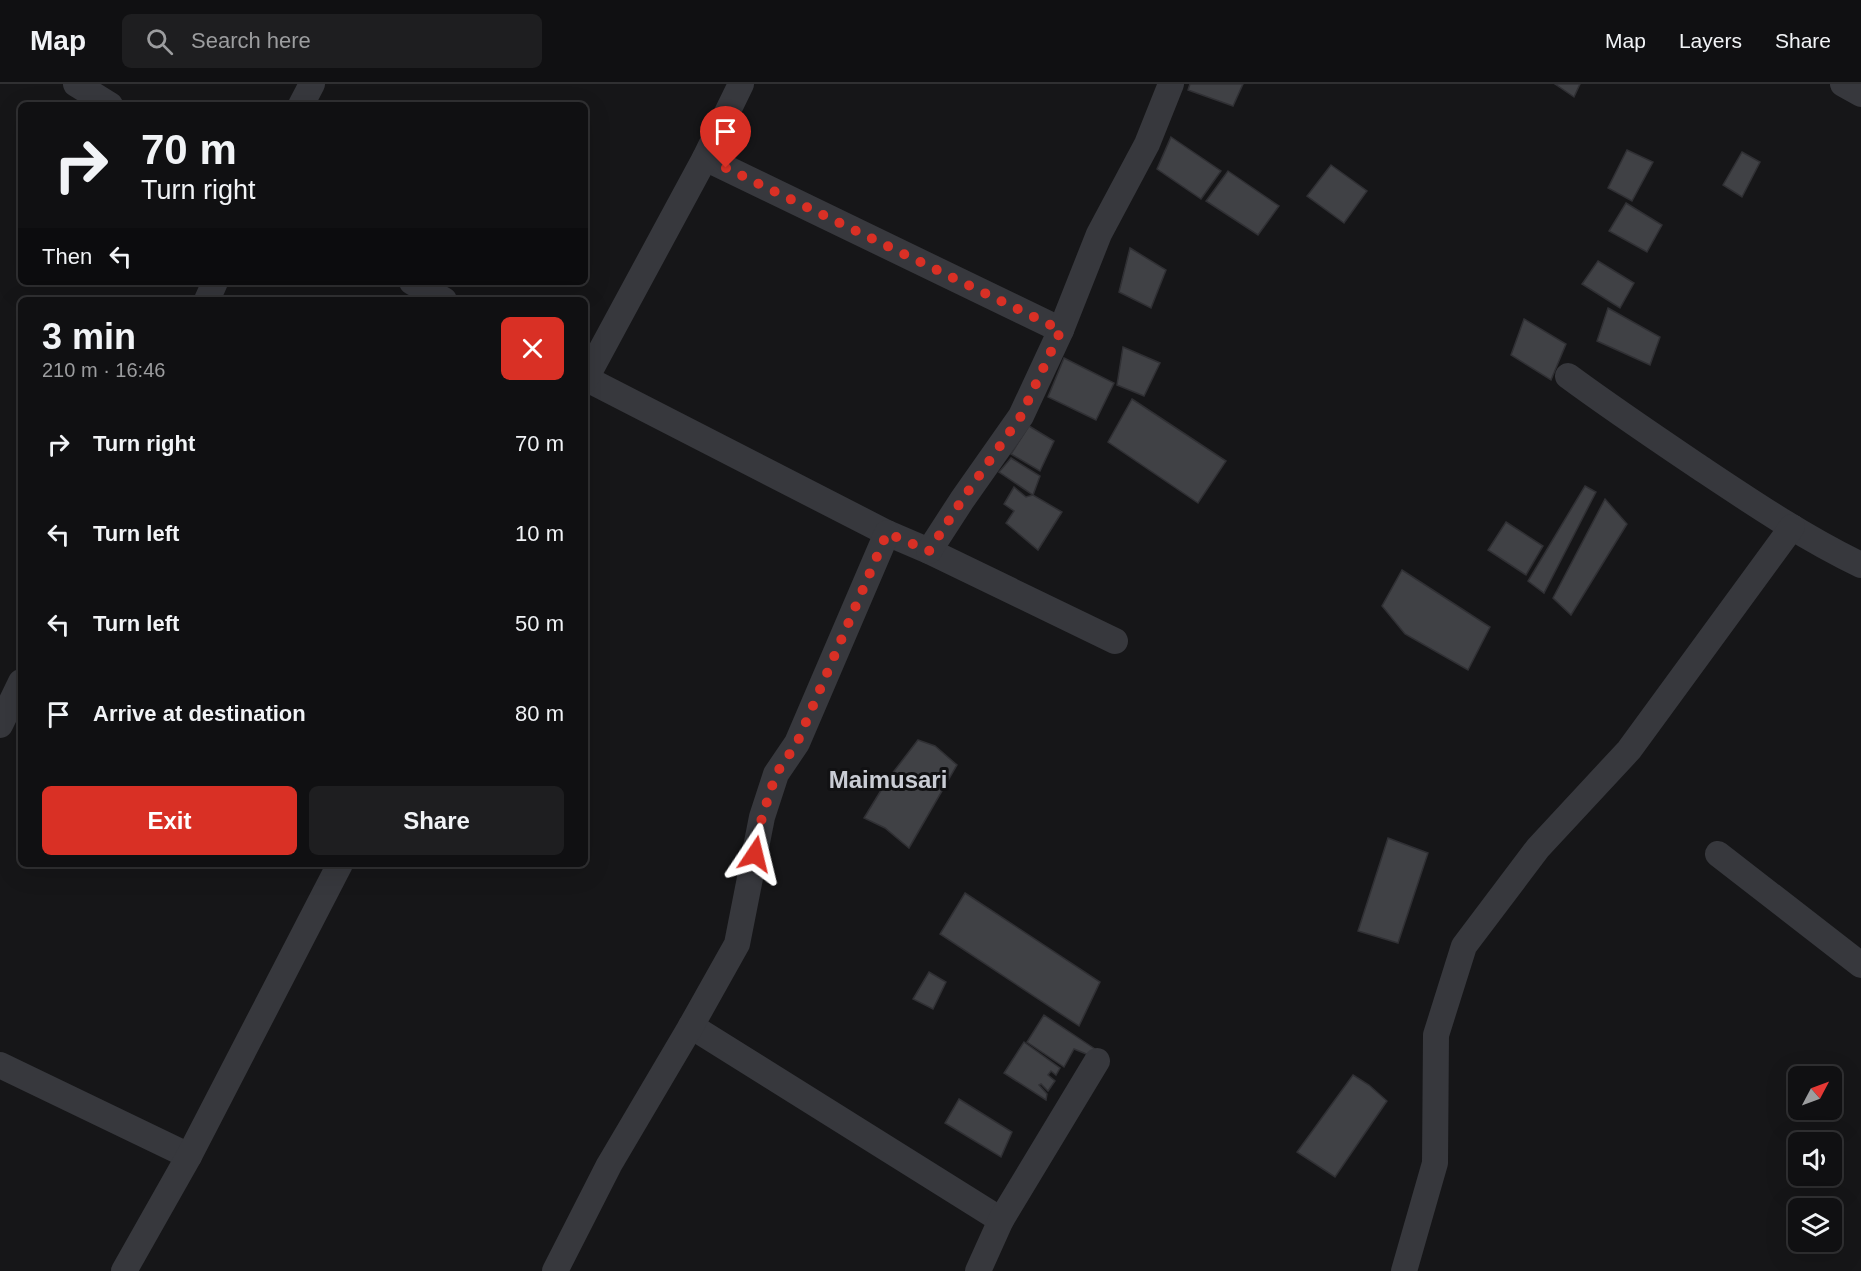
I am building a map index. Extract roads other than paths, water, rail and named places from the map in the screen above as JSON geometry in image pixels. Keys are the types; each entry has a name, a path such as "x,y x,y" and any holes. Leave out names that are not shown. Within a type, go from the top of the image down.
{"street":[{"path":"76,84 105,102"},
{"path":"303,102 312,84"},
{"path":"588,372 705,158 741,84"},
{"path":"929,551 1021,416 1061,330 1099,234 1147,144 1170,84"},
{"path":"1843,84 1861,94"},
{"path":"705,158 1061,330"},
{"path":"417,285 439,297"},
{"path":"1568,376 1674,450 1792,527 1861,565"},
{"path":"588,380 887,533 1115,641"},
{"path":"1404,1271 1436,1163 1436,1035 1464,946 1538,848 1629,750 1792,527"},
{"path":"555,1271 609,1165 737,944 762,817 776,774 797,743 887,533"},
{"path":"0,725 18,688"},
{"path":"1718,854 1861,965"},
{"path":"124,1271 189,1156 338,867"},
{"path":"691,1026 1001,1220"},
{"path":"978,1271 1001,1220 1097,1060"},
{"path":"0,1065 189,1156"}],"district":[{"name":"Maimusari","path":"888,779"}]}
